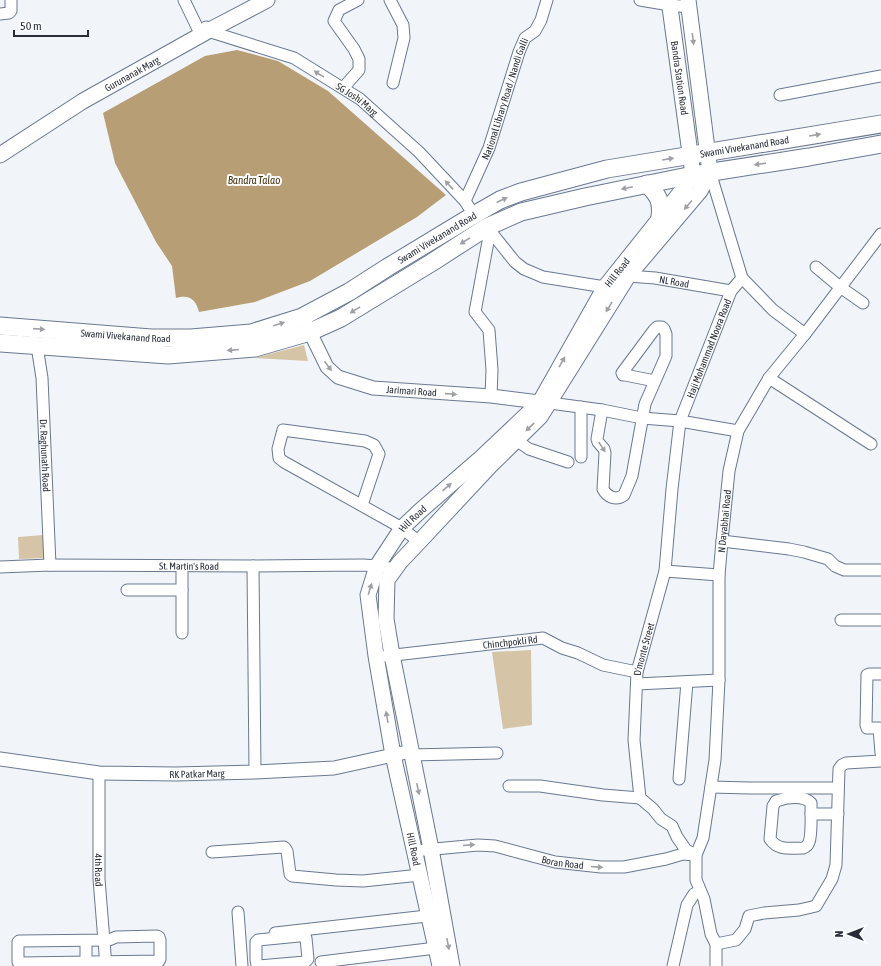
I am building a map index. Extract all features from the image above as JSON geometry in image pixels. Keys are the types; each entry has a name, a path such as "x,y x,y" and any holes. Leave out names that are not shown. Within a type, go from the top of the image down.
{"main road":[{"path":"204,30 254,0"},
{"name":"Gurunanak Marg","path":"0,155 107,85 204,30 267,0"},
{"name":"Bandra Station Road","path":"669,3 699,154"},
{"name":"Bandra Station Road","path":"688,3 699,154"},
{"name":"Gurunanak Marg","path":"0,145 85,94 107,85"},
{"name":"Swami Vivekanand Road","path":"0,326 151,338 191,338 251,333 302,317 349,292 388,267 470,208 500,200 521,192 607,169 881,124"},
{"path":"785,140 788,160"},
{"name":"Swami Vivekanand Road","path":"0,343 174,355 255,348 310,332 341,318 488,229 521,212 585,197 693,175 881,144"},
{"path":"699,154 710,172"},
{"path":"693,175 699,154"},
{"name":"Hill Road","path":"545,402 605,287 623,274 700,191 710,172"},
{"name":"Hill Road","path":"440,966 436,948 436,915 431,849 386,619 388,580 400,562 490,466 512,436 545,402 623,274 660,217 693,175"},
{"path":"647,184 655,192 659,200 661,209 660,217"},
{"name":"Hill Road","path":"452,966 436,915 420,875 393,755 376,656 368,595 378,566 402,528 481,458 512,436"}],"street":[{"path":"0,14 9,13 11,11 11,0"},
{"path":"184,0 204,30"},
{"path":"342,88 359,70 359,59 354,49 334,21 339,10 358,0"},
{"path":"390,0 402,25 404,38 393,83"},
{"name":"National Library Road / Nandi Galli","path":"470,208 519,52 526,38 535,31 538,26 547,0"},
{"path":"640,0 688,3"},
{"name":"SG Joshi Marg","path":"204,30 294,58 360,99 419,152 470,208"},
{"path":"780,95 881,76"},
{"path":"710,172 742,278 773,310 805,334"},
{"path":"488,229 515,262 524,269 543,277 605,287"},
{"path":"488,229 475,312 489,330 492,370 491,396"},
{"name":"N Dayabhai Road","path":"696,855 703,838 715,760 719,680 719,575 729,471 738,431 769,378 805,334 840,287 880,239"},
{"path":"816,267 840,287 863,303"},
{"name":"NL Road","path":"623,274 731,291"},
{"name":"Haji Mohammad Noora Road","path":"680,421 731,291 742,278"},
{"name":"Jarimari Road","path":"302,317 328,367 338,377 373,388 491,396 545,402"},
{"path":"602,410 598,442 604,449 605,453 602,489 605,493 614,498 621,497 624,495 632,476 645,404 666,356 666,334 662,327 657,327 654,330 622,373 624,375 655,381"},
{"name":"Dr. Raghunath Road","path":"37,346 42,378 50,565"},
{"path":"769,378 871,444"},
{"path":"545,402 602,410 642,418 680,421 738,431"},
{"path":"581,407 581,457"},
{"name":"D'monte Street","path":"640,798 634,740 637,672 665,572 672,488 680,421"},
{"path":"362,505 379,454 374,445 366,441 283,430 278,449 279,458 402,528 419,542"},
{"path":"512,436 529,449 568,462"},
{"path":"722,541 804,552 828,560 835,566 844,570 881,570"},
{"name":"St. Martin's Road","path":"0,567 50,565 363,565 395,569"},
{"path":"182,566 182,633"},
{"path":"253,566 255,772"},
{"path":"665,572 719,575"},
{"path":"127,590 182,590"},
{"path":"841,620 881,620"},
{"name":"Chinchpokli Rd","path":"376,656 543,638 562,648 578,653 603,665 637,672"},
{"path":"881,674 869,674 867,676 866,725 868,728 879,728 881,753"},
{"path":"637,684 719,680"},
{"path":"679,779 687,682"},
{"path":"411,753 497,753"},
{"name":"RK Patkar Marg","path":"0,759 99,773 176,774 334,768 393,755 411,753"},
{"path":"716,944 736,940 744,929 749,916 799,910 816,906 832,879 836,865 839,768 846,763 881,761"},
{"name":"4th Road","path":"99,773 99,879 107,963"},
{"path":"509,786 540,786 603,795 640,798 653,809 661,819 672,826 686,850 696,855 696,880 706,905 711,934 716,944 716,966"},
{"path":"711,787 838,788"},
{"path":"791,798 806,800 811,803 811,814 810,839 806,847 781,848 773,843 770,835 773,806 776,801 791,798"},
{"path":"811,814 838,814"},
{"name":"Boran Road","path":"415,852 431,849 478,845 495,846 555,862 601,867 624,867 666,859 683,854 696,855"},
{"path":"212,852 284,847 287,849 290,874 292,876 363,881 420,875"},
{"path":"673,966 688,905 694,894 700,891"},
{"path":"238,912 242,964 256,960"},
{"path":"275,933 436,915"},
{"path":"157,936 160,940 160,958 159,961 107,963 18,963 19,941 86,946 106,944 116,937 157,936"},
{"path":"299,936 306,938 308,958 305,962 259,966 256,964 256,960 256,942 258,940 299,936"},
{"path":"86,946 86,962"},
{"path":"321,962 436,948"},
{"path":"336,966 350,964 352,966"}],"shaded area":[{"path":"304,345 308,361 254,358"},
{"path":"43,535 44,558 19,559 18,537"},
{"path":"531,650 532,725 503,729 492,652"}],"water":[{"name":"Bandra Talao","path":"237,50 278,61 328,91 446,195 417,217 310,281 255,302 199,312 194,301 188,297 176,298 172,266 156,242 115,163 103,113 205,56"}]}
